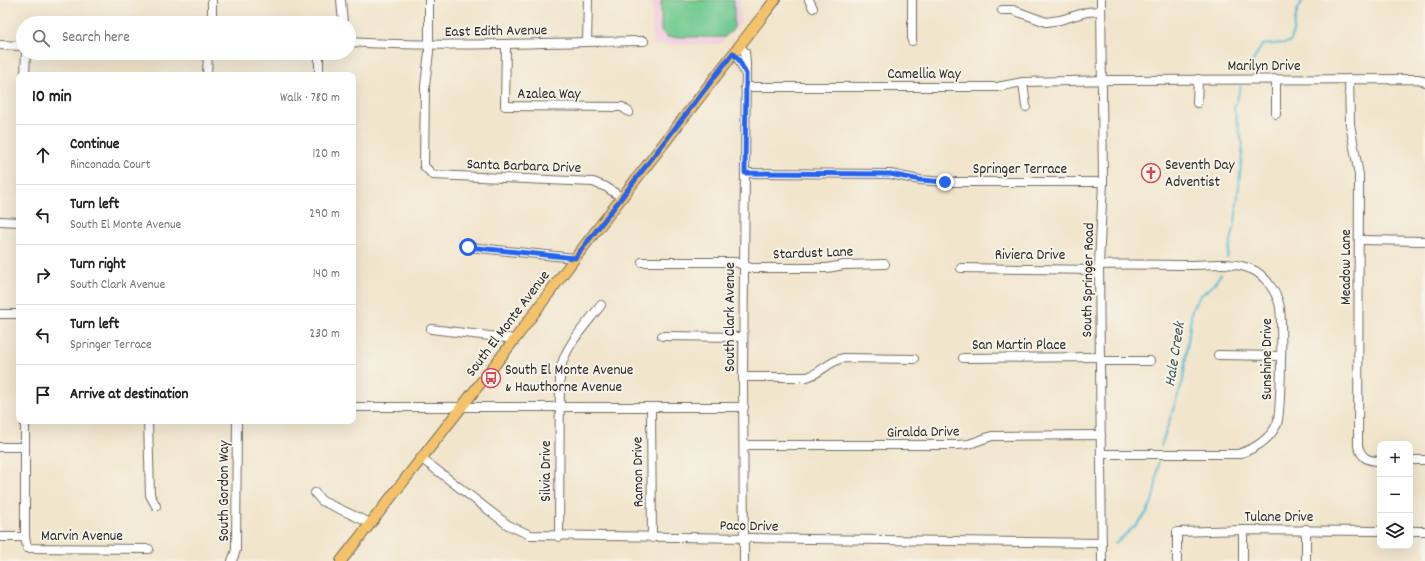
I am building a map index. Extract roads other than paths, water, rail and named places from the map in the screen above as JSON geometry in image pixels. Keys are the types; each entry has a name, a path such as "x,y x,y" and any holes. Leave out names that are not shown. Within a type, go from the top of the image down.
{"main road":[{"name":"South El Monte Avenue","path":"341,561 515,339 621,197 775,0"}],"street":[{"path":"212,0 212,16"},
{"path":"341,0 342,16"},
{"path":"429,0 429,45"},
{"path":"587,42 588,0"},
{"path":"809,0 813,8"},
{"path":"912,0 912,41"},
{"name":"South Springer Road","path":"1101,0 1103,182 1099,267 1102,561"},
{"path":"1002,10 1013,10 1046,22 1060,20 1086,12 1101,11"},
{"name":"East Edith Avenue","path":"356,42 429,45 506,45 644,41"},
{"name":"Santa Barbara Drive","path":"429,45 425,86 424,166 433,174 593,182 606,187 621,197"},
{"name":"Azalea Way","path":"506,45 505,106 622,107 629,112"},
{"path":"0,46 16,46"},
{"name":"South Clark Avenue","path":"736,49 745,52 746,74 743,266 744,561"},
{"path":"25,72 26,60"},
{"path":"207,72 208,60"},
{"path":"319,60 319,72"},
{"path":"1198,79 1198,103"},
{"path":"1276,79 1276,114"},
{"name":"Meadow Lane","path":"1348,79 1350,124 1359,175 1358,446 1362,456 1367,460 1377,461"},
{"name":"Marilyn Drive","path":"1102,80 1419,79 1425,82"},
{"name":"Camellia Way","path":"745,87 998,87 1023,82 1102,80"},
{"path":"1023,82 1026,107"},
{"name":"Springer Terrace","path":"745,173 890,174 920,180 945,182 1103,182"},
{"path":"0,221 16,222"},
{"path":"1359,240 1425,241"},
{"path":"468,247 575,258"},
{"name":"Stardust Lane","path":"642,262 735,262 751,268 826,268 844,265 885,264"},
{"name":"Sunshine Drive","path":"1099,267 1222,264 1252,269 1268,281 1279,303 1280,356 1280,407 1277,423 1269,437 1256,448 1238,454 1102,454"},
{"name":"Riviera Drive","path":"961,268 1099,267"},
{"name":"Silvia Drive","path":"559,537 560,406 562,360 567,349 601,305"},
{"path":"0,314 16,314"},
{"path":"431,328 515,339"},
{"path":"662,336 743,337"},
{"path":"1218,355 1280,356"},
{"path":"743,376 807,377 813,375 833,361 843,358 914,359"},
{"name":"San Martin Place","path":"963,358 1100,359 1150,362"},
{"path":"356,407 744,407"},
{"name":"Ramon Drive","path":"651,407 652,538"},
{"path":"25,424 25,537"},
{"path":"148,424 150,495 156,506"},
{"name":"South Gordon Way","path":"232,561 236,550 237,424"},
{"name":"Giralda Drive","path":"744,445 956,445 969,444 992,436 1101,435"},
{"path":"0,447 25,447"},
{"name":"Paco Drive","path":"421,458 518,531 530,535 559,537 1102,543"},
{"path":"1413,460 1425,460"},
{"path":"315,492 322,501 370,523"},
{"path":"1306,529 1306,561"},
{"name":"Tulane Drive","path":"1177,561 1177,532 1306,529 1377,530"},
{"path":"1243,530 1243,561"},
{"path":"1413,531 1425,531"},
{"name":"Marvin Avenue","path":"0,537 25,537 27,548 149,549"}],"waterway":[{"name":"Hale Creek","path":"1247,72 1262,45 1291,41 1297,11 1303,0"},
{"name":"Hale Creek","path":"1227,258 1235,224 1243,145 1234,109 1241,86"},
{"name":"Hale Creek","path":"1161,446 1183,380 1192,309 1200,296 1213,285 1221,274"},
{"name":"Hale Creek","path":"1115,543 1136,525 1148,509 1155,490 1158,462"}],"place":[{"name":"Seventh Day Adventist","path":"1151,173"},
{"name":"South El Monte Avenue & Hawthorne Avenue","path":"491,378"}]}
